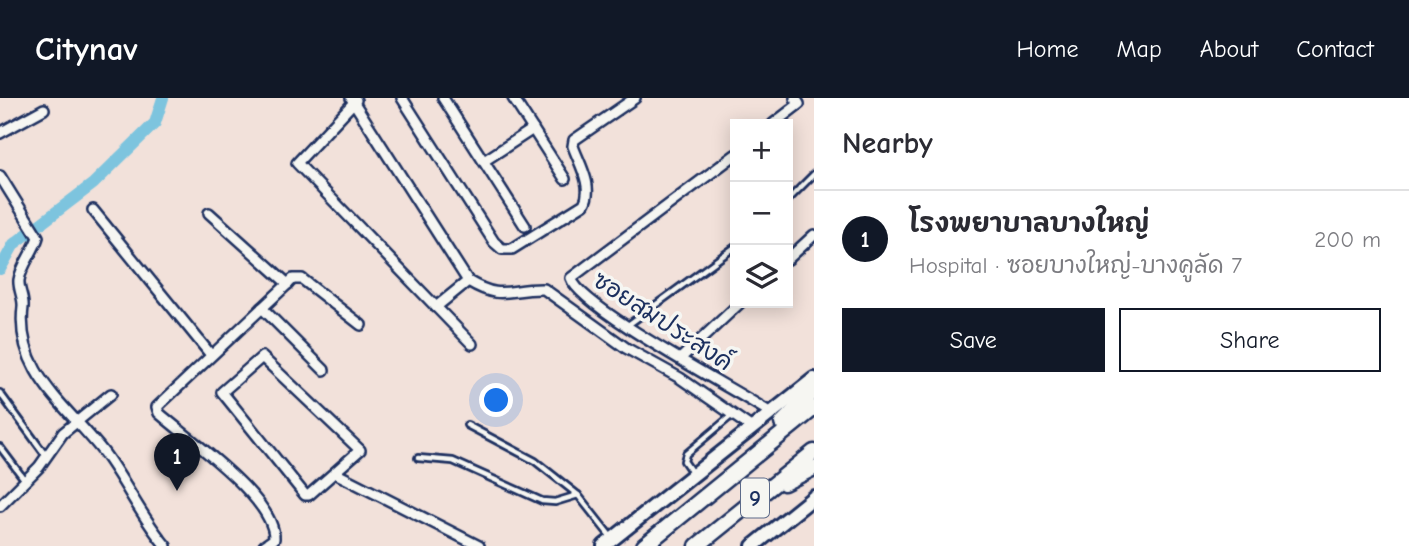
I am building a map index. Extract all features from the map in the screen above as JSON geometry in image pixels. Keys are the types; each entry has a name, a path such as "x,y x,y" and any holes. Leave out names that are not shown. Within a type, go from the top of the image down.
{"highway":[{"path":"739,466 814,391"},
{"name":"9","path":"644,546 739,466 814,408"},
{"name":"9","path":"697,546 814,452"},
{"path":"758,496 814,468"}],"main road":[{"path":"608,542 814,379"},
{"path":"753,546 814,497"}],"street":[{"path":"402,98 494,242 502,248 512,249 584,204 589,196 588,188 573,146 574,139 635,98"},
{"path":"443,98 525,226"},
{"path":"513,98 565,179"},
{"path":"472,344 297,163 355,100 468,281 485,291 501,295 544,289 626,348 680,378 752,428"},
{"path":"779,119 800,100"},
{"path":"0,133 44,109"},
{"path":"484,161 533,129"},
{"name":"ซอยสมประสงค์","path":"730,159 571,278 582,294 627,326 771,412"},
{"path":"0,176 38,237 19,279 23,306 20,328 32,367 76,423 83,426 124,481 135,506 166,546"},
{"path":"93,210 211,355"},
{"path":"209,213 288,284"},
{"path":"793,254 814,234"},
{"path":"264,546 274,539 274,526 246,487 159,413 159,403 293,279 302,279 361,325"},
{"path":"436,307 468,281"},
{"path":"262,308 324,370"},
{"path":"681,358 735,308"},
{"path":"258,359 266,359 360,450 335,473 309,495 305,495 223,395 223,390 258,359"},
{"path":"0,505 46,456 63,433 111,394"},
{"path":"335,473 479,546"}],"lane":[{"path":"793,195 814,174"},
{"path":"627,326 730,251"},
{"path":"0,393 46,456"},
{"path":"694,474 684,461 686,454 733,414"},
{"path":"467,425 536,461 578,495 608,542"},
{"path":"0,447 24,480"},
{"path":"418,458 434,457 453,461 542,502 555,502 578,495"}],"waterway":[{"path":"0,269 14,244 93,184 155,123 163,98"}],"place":[{"name":"โรงพยาบาลบางใหญ่","path":"177,491"}]}
